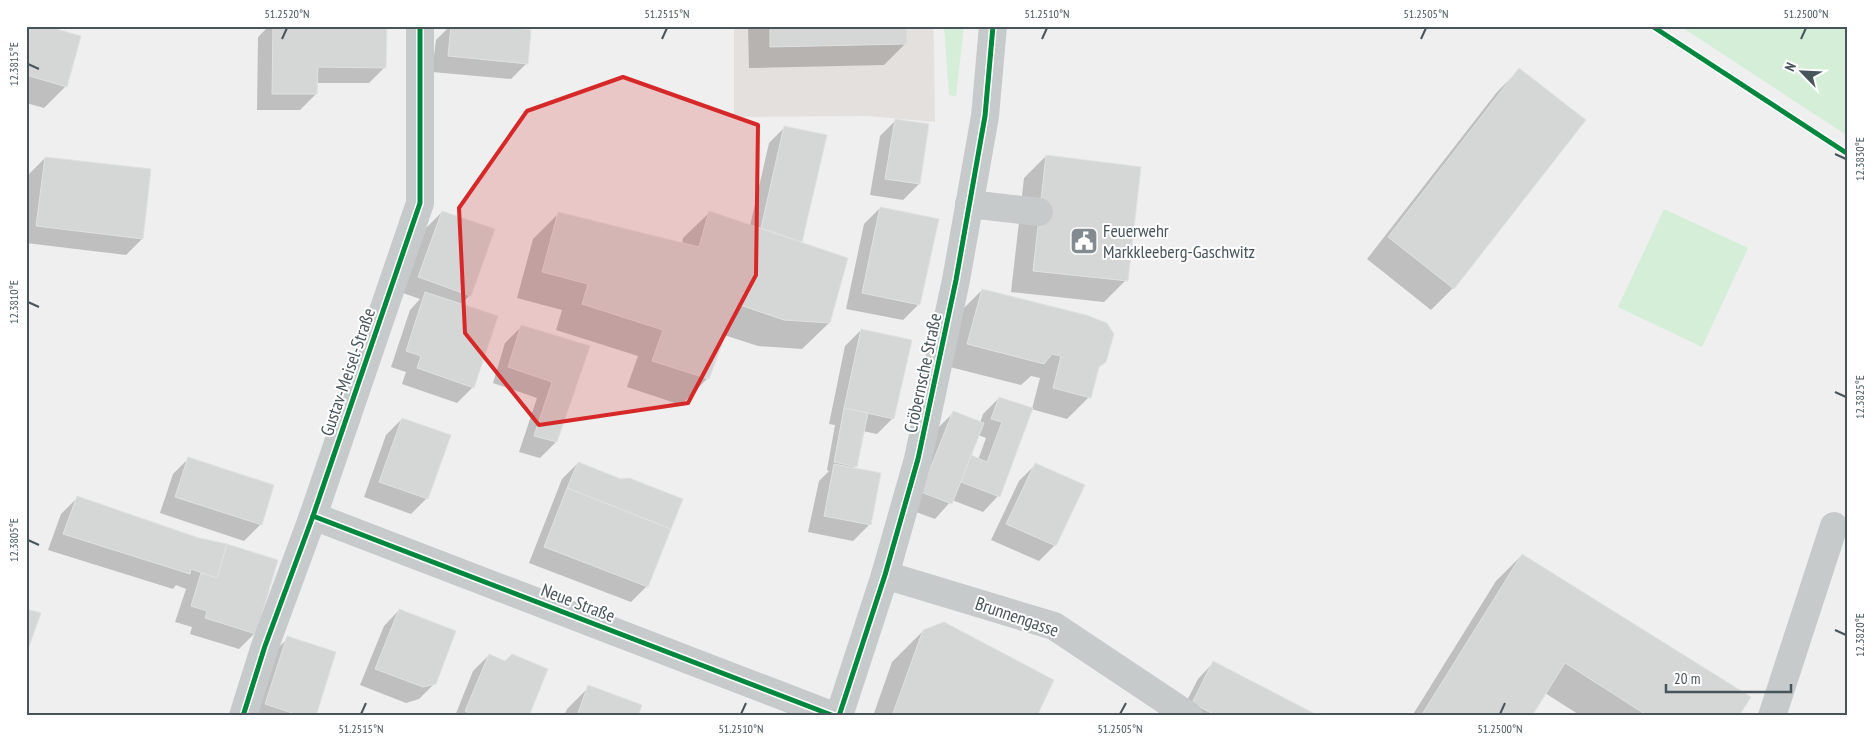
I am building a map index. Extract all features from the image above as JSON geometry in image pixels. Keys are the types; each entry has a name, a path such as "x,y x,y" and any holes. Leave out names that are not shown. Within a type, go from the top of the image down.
{"street":[{"name":"Gustav-Meisel-Straße","path":"243,716 265,646 313,516 420,203 420,26"},
{"name":"Cröbernsche Straße","path":"839,716 885,575 918,459 956,280 984,116 993,26"},
{"path":"969,204 1039,212"},
{"name":"Neue Straße","path":"313,516 834,716"},
{"path":"1772,716 1834,526"},
{"name":"Brunnengasse","path":"885,575 1054,626 1189,716"}],"highlighted area":[{"path":"623,77 758,125 756,275 688,403 539,425 465,333 459,208 527,111"}],"shaded area":[{"path":"734,26 933,26 935,122 868,116 734,117"}],"green space":[{"path":"944,26 964,26 956,96 949,95"},
{"path":"1680,26 1848,26 1848,136"},
{"path":"1664,209 1748,248 1702,347 1618,307"}],"building":[{"path":"26,26 46,26 81,36 67,87 26,75"},
{"path":"273,26 387,26 386,68 318,67 317,94 272,94"},
{"path":"451,26 491,26 531,30 528,64 448,56"},
{"path":"770,26 907,26 907,44 770,47"},
{"path":"1519,68 1586,120 1454,289 1388,237"},
{"path":"895,119 929,124 920,184 885,179"},
{"path":"784,126 827,135 802,242 761,228"},
{"name":"Feuerwehr Markkleeberg-Gaschwitz","path":"1046,155 1141,167 1128,281 1033,271"},
{"path":"45,157 151,169 143,239 36,226"},
{"path":"880,207 939,219 920,305 862,293"},
{"path":"442,211 495,229 471,296 418,277"},
{"path":"709,211 848,258 830,323 784,320 737,304 709,379 652,361 663,330 582,304 588,284 542,272 558,212 699,247"},
{"path":"982,289 1086,315 1107,323 1114,334 1106,362 1099,367 1091,398 1053,388 1061,356 1052,354 1044,364 967,344"},
{"path":"425,292 498,316 474,388 417,368 421,356 406,351"},
{"path":"521,325 590,346 557,442 534,436 552,382 508,367"},
{"path":"861,329 912,340 894,419 844,408"},
{"path":"999,397 1033,408 1000,497 961,482 971,455 987,462 1002,422 991,419"},
{"path":"844,408 868,413 857,467 834,462"},
{"path":"953,411 984,423 952,504 921,492"},
{"path":"402,418 451,435 428,499 379,482"},
{"path":"188,457 274,485 262,525 175,497"},
{"path":"578,462 621,479 629,478 683,499 671,529 567,488"},
{"path":"1035,463 1085,485 1056,546 1006,524"},
{"path":"834,464 881,473 871,525 824,516"},
{"path":"567,488 671,529 648,587 544,547"},
{"path":"77,496 199,538 227,544 217,578 191,569 190,574 63,534"},
{"path":"227,544 278,560 256,634 205,618 207,611 191,606 201,573 217,578"},
{"path":"1522,554 1751,697 1739,716 1648,716 1565,663 1532,716 1421,716"},
{"path":"26,609 41,613 26,655"},
{"path":"399,609 456,631 436,684 423,687 375,669"},
{"path":"944,622 1054,680 1037,716 892,716 923,630"},
{"path":"287,636 336,652 316,716 301,716 265,704"},
{"path":"489,654 505,661 512,654 548,669 529,716 475,716 465,711"},
{"path":"1213,661 1319,716 1217,716 1192,703"},
{"path":"588,685 642,705 638,716 577,716"}],"cycle path":[{"path":"243,716 265,646 313,516 420,203 420,26"},
{"path":"839,716 885,575 918,459 956,280 985,116 993,26"},
{"path":"1652,26 1848,154"},
{"path":"313,516 834,716"}],"place":[{"name":"Feuerwehr Markkleeberg-Gaschwitz","path":"1084,241"}]}
